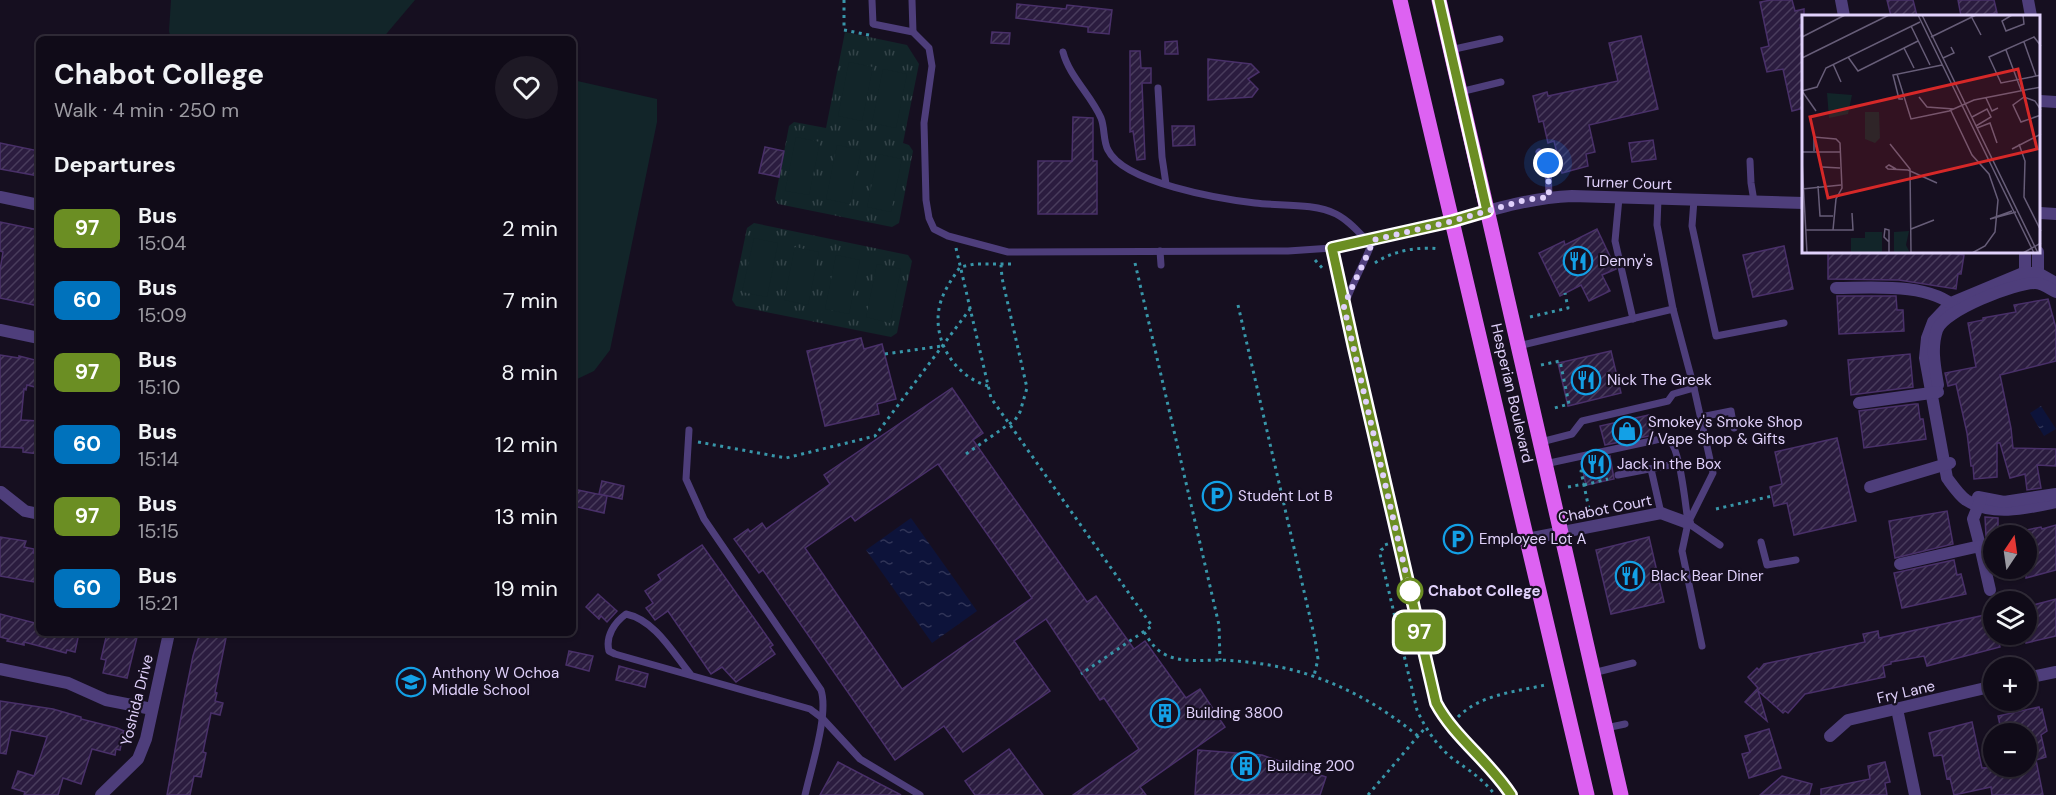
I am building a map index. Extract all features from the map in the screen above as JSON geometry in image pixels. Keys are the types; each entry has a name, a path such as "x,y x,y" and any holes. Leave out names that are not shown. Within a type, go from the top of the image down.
{"main road":[{"name":"Hesperian Boulevard","path":"1400,0 1587,795"},
{"name":"Hesperian Boulevard","path":"1439,0 1621,795"}],"street":[{"path":"1841,0 1844,15"},
{"path":"2028,0 2031,15"},
{"path":"0,197 36,204"},
{"name":"Turner Court","path":"1453,221 1525,200 1549,197 1802,203"},
{"path":"2041,213 2056,214"},
{"path":"2025,254 2023,273 1971,303 1955,307 1938,328 1933,353 1935,393 1948,464 1966,489 1980,502 1993,510 2008,510 2056,502"},
{"path":"2038,254 2038,278"},
{"path":"2023,273 2056,283"},
{"path":"1986,274 1989,292"},
{"path":"1989,292 2038,278"},
{"path":"2038,278 2056,292"},
{"path":"1836,288 1897,289 1934,295 1955,307"},
{"path":"0,330 36,337"},
{"path":"1859,403 1935,393"},
{"path":"1870,487 1948,464"},
{"path":"1,492 25,511 36,513"},
{"path":"1980,502 2004,502 2056,494"},
{"path":"1980,502 1973,519 1990,590"},
{"name":"Chabot Court","path":"1527,539 1661,513 1688,523"},
{"path":"1900,564 1980,546"},
{"name":"Yoshida Drive","path":"101,795 138,759 146,739 168,636"},
{"path":"0,669 68,683 106,700 152,710"},
{"path":"2037,676 2056,672"},
{"name":"Fry Lane","path":"1830,736 1848,720 1983,689"},
{"path":"1897,709 1915,795"}],"lane":[{"path":"873,0 873,24 913,32 929,48 932,66 924,123 929,218 934,230 948,236 1008,252 1288,251 1332,248 1453,221"},
{"path":"912,0 913,32"},
{"path":"1450,50 1500,39"},
{"path":"1063,52 1066,64 1101,119 1108,150 1121,165 1141,176 1185,191 1253,203 1321,209 1336,214 1370,240"},
{"path":"1460,92 1502,82"},
{"path":"1158,88 1160,136 1166,184"},
{"path":"1539,152 1548,163 1549,197"},
{"path":"1750,160 1754,201"},
{"path":"1619,198 1615,241 1633,319"},
{"path":"1658,199 1657,225 1673,309 1713,473 1688,523 1682,551 1702,646"},
{"path":"1694,200 1692,225 1716,336 1784,323"},
{"path":"1344,307 1351,286 1367,257 1370,240"},
{"path":"1332,248 1436,703 1451,725 1487,763 1511,795"},
{"path":"1160,251 1161,263"},
{"path":"1518,346 1673,309"},
{"path":"1540,442 1572,434 1582,421 1668,401 1673,394 1694,388"},
{"path":"1701,417 1731,411 1734,428"},
{"path":"689,430 686,479 704,519 821,690 824,699 805,795"},
{"path":"1545,464 1656,440 1669,441 1674,447 1684,489 1688,523 1720,545"},
{"path":"1618,475 1670,465"},
{"path":"1652,469 1661,513"},
{"path":"1761,542 1767,565 1796,560"},
{"path":"692,675 648,622 638,616 626,614 620,618 608,636 609,651 615,654 810,709 822,718 860,759 920,795"},
{"path":"1593,673 1633,663"},
{"path":"1606,728 1625,724"}],"path":[{"path":"844,0 844,30 877,36"},
{"path":"956,245 991,398 1152,626 1081,674"},
{"path":"1361,268 1367,271 1372,265 1390,255 1426,247 1438,249"},
{"path":"1310,259 1324,270 1336,265"},
{"path":"1127,261 1161,263"},
{"path":"1134,261 1219,625 1220,660"},
{"path":"988,386 969,377 953,362 942,346 939,308 946,287 960,267 975,264 1014,264"},
{"path":"966,454 1009,424 1020,412 1027,388 1001,265"},
{"path":"1530,317 1568,308 1565,293"},
{"path":"1238,305 1315,639 1318,659 1314,676"},
{"path":"690,440 786,458 875,435 970,309"},
{"path":"885,354 942,346"},
{"path":"1541,365 1560,361 1569,404 1551,409"},
{"path":"1583,471 1581,471 1590,509"},
{"path":"1569,487 1618,475"},
{"path":"1716,509 1772,496"},
{"path":"1384,535 1387,546 1381,550 1380,554 1417,710 1425,728 1452,758 1483,779 1495,795"},
{"path":"1144,632 1156,649 1167,656 1184,661 1255,662 1314,676 1374,703 1418,736"},
{"path":"1451,725 1469,706 1478,702 1545,685"},
{"path":"1368,795 1425,728"}],"green space":[{"path":"171,0 415,0 385,36 170,36"},
{"path":"845,32 907,45 919,64 903,143 909,145 913,151 899,223 892,227 778,204 775,199 789,126 794,122 826,128"},
{"path":"849,62 873,67 862,121 838,116"},
{"path":"883,69 907,74 896,128 872,123"},
{"path":"576,81 657,99 657,122 610,350 594,371 576,380"},
{"path":"796,137 820,142 809,195 785,191"},
{"path":"837,145 861,150 850,204 826,199"},
{"path":"878,154 902,159 891,212 867,207"},
{"path":"754,223 908,255 912,261 897,333 891,337 736,306 732,300 747,228"},
{"path":"754,238 778,243 767,297 742,292"},
{"path":"795,247 819,252 808,305 784,300"},
{"path":"836,255 860,260 849,314 825,309"},
{"path":"877,264 901,269 890,323 866,317"}],"water":[{"path":"2041,406 2056,429 2044,436 2030,413"},
{"path":"911,518 977,611 932,643 866,550"}],"building":[{"path":"1792,0 1795,11 1804,9 1802,24 1800,25 1802,108 1792,111 1783,69 1767,72 1761,48 1769,46 1760,2"},
{"path":"1887,0 1913,0 1917,15 1891,15"},
{"path":"1958,0 1994,0 1997,13 1961,15"},
{"path":"1017,4 1066,9 1067,5 1112,10 1109,34 1088,32 1088,27 1016,18"},
{"path":"992,32 1010,33 1009,44 991,43"},
{"path":"1641,36 1658,109 1589,125 1595,152 1586,154 1588,166 1562,173 1554,141 1548,143 1543,121 1539,122 1533,96 1547,92 1548,96 1618,81 1609,43"},
{"path":"1177,41 1178,54 1165,54 1165,42"},
{"path":"1130,51 1140,51 1141,68 1151,68 1151,83 1142,83 1145,159 1137,160 1133,131 1130,132"},
{"path":"1208,59 1251,64 1259,72 1248,79 1258,89 1252,97 1208,100"},
{"path":"1073,117 1093,118 1093,161 1097,161 1097,214 1038,214 1038,161 1072,161"},
{"path":"1172,126 1194,126 1195,145 1173,146"},
{"path":"1653,140 1656,159 1632,162 1629,143"},
{"path":"0,143 36,150 36,175 0,169"},
{"path":"765,147 784,151 779,177 759,173"},
{"path":"0,222 36,229 36,305 0,298 0,270 3,252 0,251"},
{"name":"Denny's","path":"1597,229 1616,269 1602,275 1610,291 1589,301 1581,285 1560,296 1539,253 1564,241 1565,245"},
{"path":"1784,246 1793,289 1753,297 1743,255"},
{"path":"1828,254 1964,255 1956,289 1899,280 1828,279"},
{"path":"1837,296 1896,296 1897,310 1903,310 1904,331 1839,334"},
{"path":"2048,299 2056,328 2056,361 2000,375 2013,448 2056,449 2056,466 2037,465 2041,488 2027,490 2025,474 2010,478 2000,443 1997,443 1997,477 1974,479 1956,384 1948,386 1945,373 1976,367 1968,323 2016,312 2014,305"},
{"path":"861,338 864,349 882,344 896,399 877,404 879,414 825,426 807,351"},
{"path":"1611,351 1621,393 1568,406 1558,363"},
{"path":"1910,354 1913,387 1851,395 1848,360"},
{"path":"0,355 36,360 36,387 27,385 26,390 24,389 21,420 36,421 36,454 23,452 23,448 0,447"},
{"path":"952,388 983,433 973,440 1087,602 1096,596 1134,649 1145,641 1186,698 1200,689 1225,727 1140,787 1146,795 1073,795 1139,749 1104,698 1100,700 1046,619 1014,641 1050,691 963,752 944,726 895,760 763,570 759,573 734,539 748,529 750,532 762,523 766,529 830,484 824,475","holes":["938,464 1032,598 902,689 805,548 851,516 855,521"]},
{"path":"1918,404 1926,439 1864,448 1859,411"},
{"name":"Smokey's Smoke Shop / Vape Shop & Gifts","path":"1649,415 1654,435 1605,445 1600,426"},
{"path":"1837,438 1856,521 1794,535 1787,503 1774,506 1770,487 1782,484 1775,452"},
{"name":"Jack in the Box","path":"1610,456 1614,479 1586,485 1581,462"},
{"path":"602,481 624,486 622,499 599,494"},
{"path":"576,490 607,496 604,513 576,507"},
{"path":"1947,511 1953,544 1895,558 1889,521"},
{"path":"1985,517 1998,518 1998,525 1985,525"},
{"path":"2056,525 2056,570 2037,575 2037,528 2042,529"},
{"path":"0,537 26,541 24,547 34,549 33,553 36,554 34,582 0,576"},
{"name":"Black Bear Diner","path":"1649,537 1664,602 1611,614 1596,550"},
{"path":"702,545 773,645 770,647 775,654 736,682 722,667 711,674 668,611 655,620 646,608 653,603 645,591 661,580 658,575"},
{"path":"1954,560 1957,575 1961,574 1966,594 1902,608 1894,573"},
{"path":"598,594 617,611 607,622 601,616 599,619 586,607"},
{"path":"2056,599 2056,636 2037,640 2037,604"},
{"path":"0,614 36,623 36,636 78,636 75,652 67,650 66,653 24,642 24,645 7,641 8,639 0,637"},
{"path":"1983,615 1983,645 2000,645 2000,647 1927,666 1924,656 1891,662 1883,666 1885,677 1805,694 1788,713 1785,711 1783,713 1758,691 1767,721 1745,702 1758,688 1748,677 1764,664 1865,642 1863,634 1878,631 1879,638"},
{"path":"106,636 137,636 127,678 103,673 106,660 101,659"},
{"path":"199,636 226,636 215,692 217,693 215,701 223,703 220,715 211,713 203,752 206,753 201,777 194,776 190,795 167,795 184,700"},
{"path":"569,651 593,656 589,671 566,665"},
{"path":"619,666 648,674 645,687 616,680"},
{"path":"0,701 53,709 117,728 124,731 120,750 116,749 115,755 92,749 81,784 63,778 58,795 24,795 25,792 12,788 18,771 34,776 47,737 11,730 6,754 0,753"},
{"path":"2037,707 2042,709 2047,731 2041,735 2046,757 2037,760 2037,723 2000,723 1998,716 2021,711 2037,711"},
{"path":"1972,722 1983,777 2037,777 2037,765 2043,795 1992,795 1991,787 1954,795 1950,778 1947,779 1942,755 1934,756 1929,733"},
{"path":"1769,729 1781,768 1749,778 1742,754 1750,752 1745,736"},
{"path":"1009,749 1043,795 975,795 965,781"},
{"name":"Building 200","path":"1198,750 1262,755 1326,777 1320,795 1195,795"},
{"path":"838,762 901,795 820,795"},
{"path":"1885,762 1890,782 1885,783 1887,795 1821,795 1821,789 1870,779 1868,766"},
{"path":"1782,776 1812,784 1809,795 1760,795"}],"bus line":[{"name":"97","path":"1439,0 1487,211 1453,221 1332,248 1436,703 1451,725 1487,763 1511,795"}],"place":[{"name":"Denny's","path":"1578,261"},
{"name":"Nick The Greek","path":"1586,380"},
{"name":"Smokey's Smoke Shop / Vape Shop & Gifts","path":"1627,431"},
{"name":"Jack in the Box","path":"1596,464"},
{"name":"Student Lot B","path":"1217,496"},
{"name":"Employee Lot A","path":"1458,539"},
{"name":"Black Bear Diner","path":"1630,576"},
{"name":"Chabot College","path":"1410,591"},
{"name":"Anthony W Ochoa Middle School","path":"411,682"},
{"name":"Building 3800","path":"1165,713"},
{"name":"Building 200","path":"1246,766"}],"route":[{"path":"1410,591 1344,307 1351,286 1367,257 1373,240 1453,221 1525,200 1549,197 1548,163"}]}
